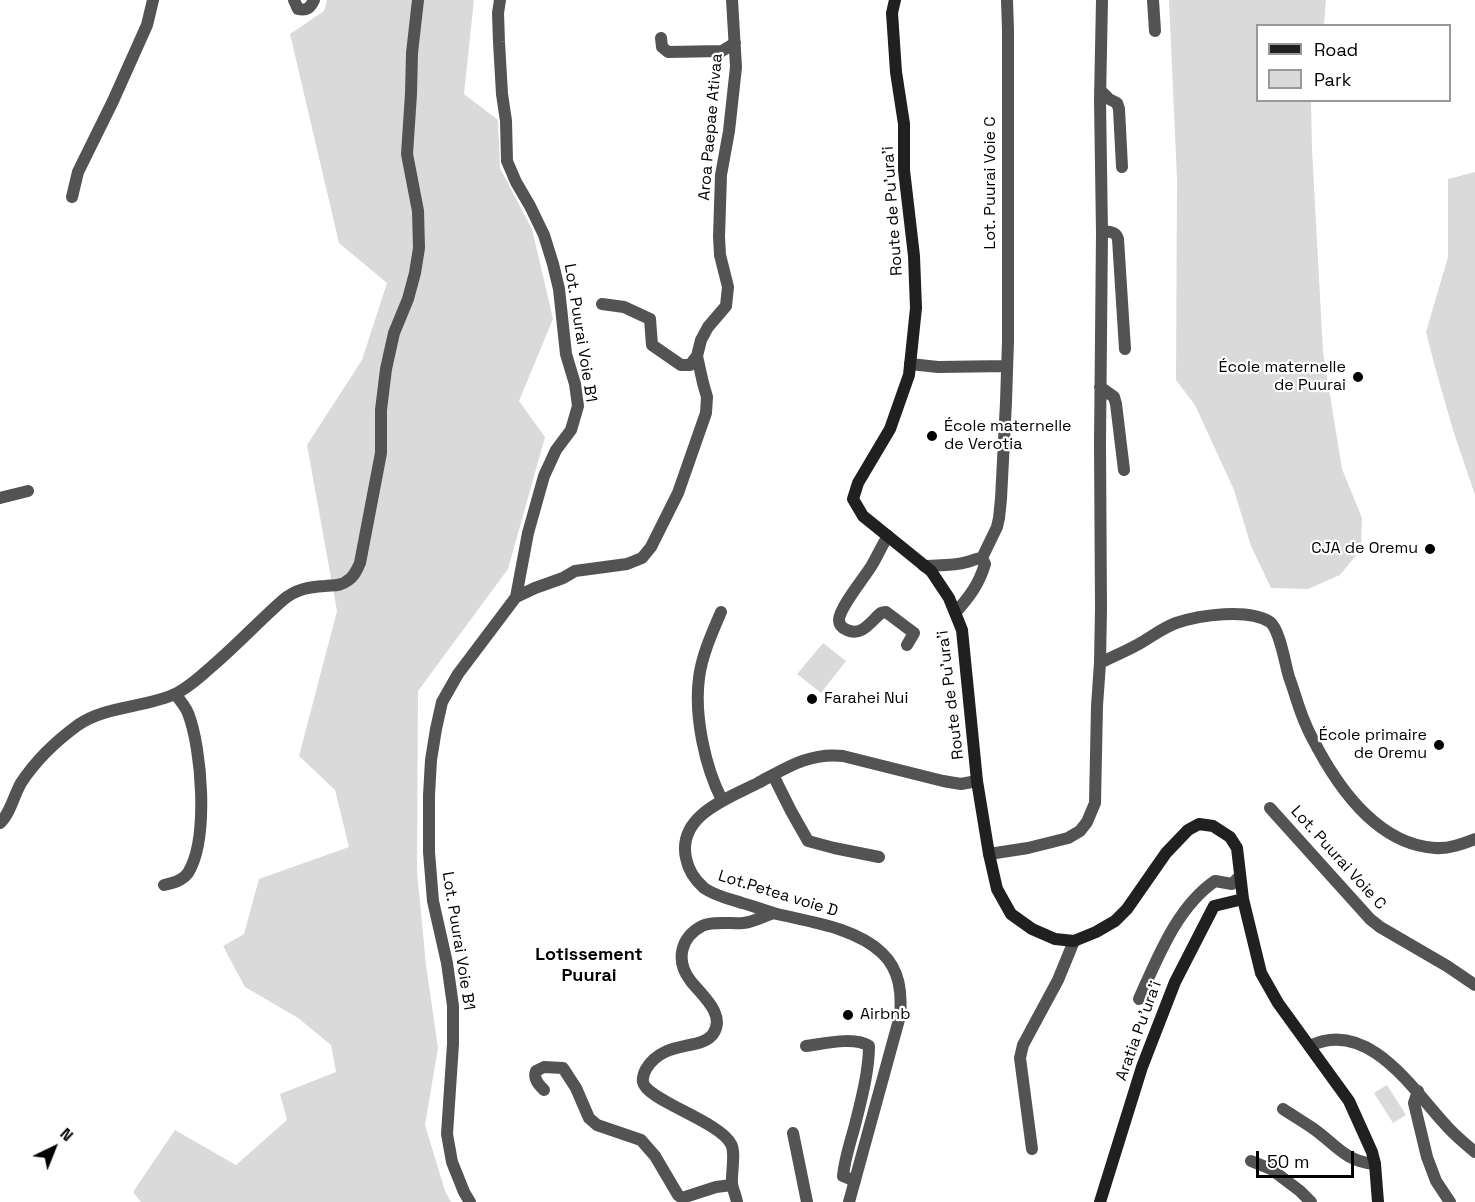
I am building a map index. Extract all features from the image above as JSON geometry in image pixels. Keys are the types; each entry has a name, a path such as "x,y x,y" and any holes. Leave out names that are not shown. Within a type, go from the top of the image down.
{"main road":[{"name":"Route de Pu'ura'i","path":"895,0 892,14 893,37 904,124 904,170 914,256 916,308 909,375 890,429 858,483 853,499 863,516 931,571 956,612 962,630 977,781 997,889 1011,914 1032,929 1055,939 1074,941"},
{"path":"1074,941 1115,921 1127,909 1166,853 1188,830 1199,824 1213,826 1230,837 1237,848 1243,899 1261,973 1278,1003 1349,1101 1372,1152 1380,1199"},
{"name":"Aratia Pu'ura'i","path":"1100,1202 1143,1067 1174,982 1214,906 1243,899"}],"street":[{"path":"72,197 78,172 147,25 153,0"},
{"path":"294,0 298,9 304,10 309,9 314,0"},
{"path":"0,823 35,763 55,743 81,724 107,712 175,694 187,687 233,649 285,599 297,591 338,585 348,581 356,573 360,563 381,453 381,410 386,369 394,333 416,273 418,211 407,154 412,53 418,0"},
{"name":"Lot. Puurai Voie B1","path":"470,1202 452,1162 447,1134 453,1006 447,963 432,891 429,852 431,760 442,702 458,674 516,597 528,533 544,476 556,450 571,430 578,406 575,384 566,354 559,289 553,264 544,235 507,160 498,13 500,0"},
{"name":"Aroa Paepae Ativaa","path":"697,356 701,340 708,327 726,306 727,299 728,287 720,255 720,195 736,67 732,0"},
{"name":"Lot. Puurai Voie C","path":"956,612 980,580 985,564 982,558 997,527 1001,500 1007,366 1007,0"},
{"path":"989,854 1028,848 1068,838 1080,831 1087,822 1095,803 1100,663 1102,0"},
{"path":"1153,0 1155,31"},
{"path":"661,38 662,47 668,52 722,51 735,43"},
{"path":"1100,90 1117,103 1119,108 1122,167"},
{"path":"1102,231 1113,232 1118,239 1125,350"},
{"name":"Lot. Puurai Voie B1","path":"602,304 624,307 650,319 652,345 681,364 690,365 697,356"},
{"name":"Lot. Puurai Voie B1","path":"516,597 575,571 627,564 642,558 651,547 678,493 706,413 708,397 697,356"},
{"path":"910,364 938,367 1007,366"},
{"path":"1100,387 1113,397 1116,404 1124,470"},
{"path":"0,498 28,491"},
{"path":"888,536 873,564 844,606 839,623 849,632 862,631 881,613 886,612 914,633 907,645"},
{"path":"924,566 943,566 982,558"},
{"path":"721,612 703,659 698,696 702,740 714,785 722,801"},
{"path":"1100,663 1176,623 1228,614 1261,618 1272,624 1277,634 1306,726 1328,766 1354,802 1394,836 1415,845 1436,849 1475,840"},
{"path":"164,885 178,882 187,874 198,844 200,824 201,798 197,751 188,712 175,694"},
{"name":"Lot.Petea voie D","path":"849,1202 900,1016 900,985 892,964 883,953 858,936 843,930 774,913 718,895 705,888 688,867 684,843 694,822 705,812 773,775 815,756 830,755 884,765 961,784 977,781"},
{"path":"773,775 807,841 879,857"},
{"name":"Lot. Puurai Voie C","path":"1270,808 1370,919 1475,985"},
{"path":"1139,999 1157,958 1180,918 1202,890 1215,881 1232,884 1240,876"},
{"path":"737,1202 732,1185 733,1145 727,1137 680,1108 656,1097 642,1082 650,1063 660,1054 673,1048 708,1039 714,1034 716,1014 711,1004 688,978 682,962 681,949 686,940 704,925 745,923 774,913"},
{"path":"1032,1149 1020,1058 1023,1045 1058,980 1074,941"},
{"path":"1311,1046 1325,1040 1340,1040 1357,1043 1374,1052 1392,1065 1418,1091 1444,1124 1475,1152"},
{"path":"806,1046 839,1041 862,1042 869,1046 862,1092 845,1158 843,1176 855,1181"},
{"path":"544,1090 534,1075 536,1071 544,1066 563,1068 576,1088 589,1118 597,1125 641,1140 655,1156 682,1198 716,1187 732,1185"},
{"path":"1418,1091 1414,1104 1427,1157 1436,1181 1450,1202"},
{"path":"1283,1109 1313,1128 1337,1149 1355,1160 1375,1164"},
{"path":"793,1133 807,1202"},
{"path":"1251,1161 1271,1169 1311,1202"}],"green space":[{"path":"327,0 474,0 464,94 498,120 500,168 532,229 553,319 519,401 545,437 508,569 418,691 417,871 426,965 438,1048 425,1125 445,1191 451,1202 141,1202 133,1192 175,1130 236,1165 287,1120 280,1094 336,1072 331,1045 298,1018 245,987 223,946 244,934 259,879 349,847 335,790 299,756 337,611 307,445 362,360 387,283 339,243 290,34 324,11"},
{"path":"1169,0 1326,0 1324,24 1256,24 1256,102 1311,102 1323,352 1342,469 1362,518 1361,549 1340,575 1308,589 1271,588 1251,546 1234,490 1195,405 1176,380 1177,179"},
{"path":"1475,172 1475,495 1453,430 1426,332 1448,257 1448,179"},
{"path":"823,643 846,661 821,693 797,674"},
{"path":"1387,1085 1406,1115 1393,1123 1374,1093"}],"place":[{"name":"École maternelle de Puurai","path":"1358,377"},
{"name":"École maternelle de Verotia","path":"932,436"},
{"name":"CJA de Oremu","path":"1430,549"},
{"name":"Farahei Nui","path":"812,699"},
{"name":"École primaire de Oremu","path":"1439,745"},
{"name":"Airbnb","path":"848,1015"}],"district":[{"name":"Lotissement Puurai","path":"589,965"}]}
